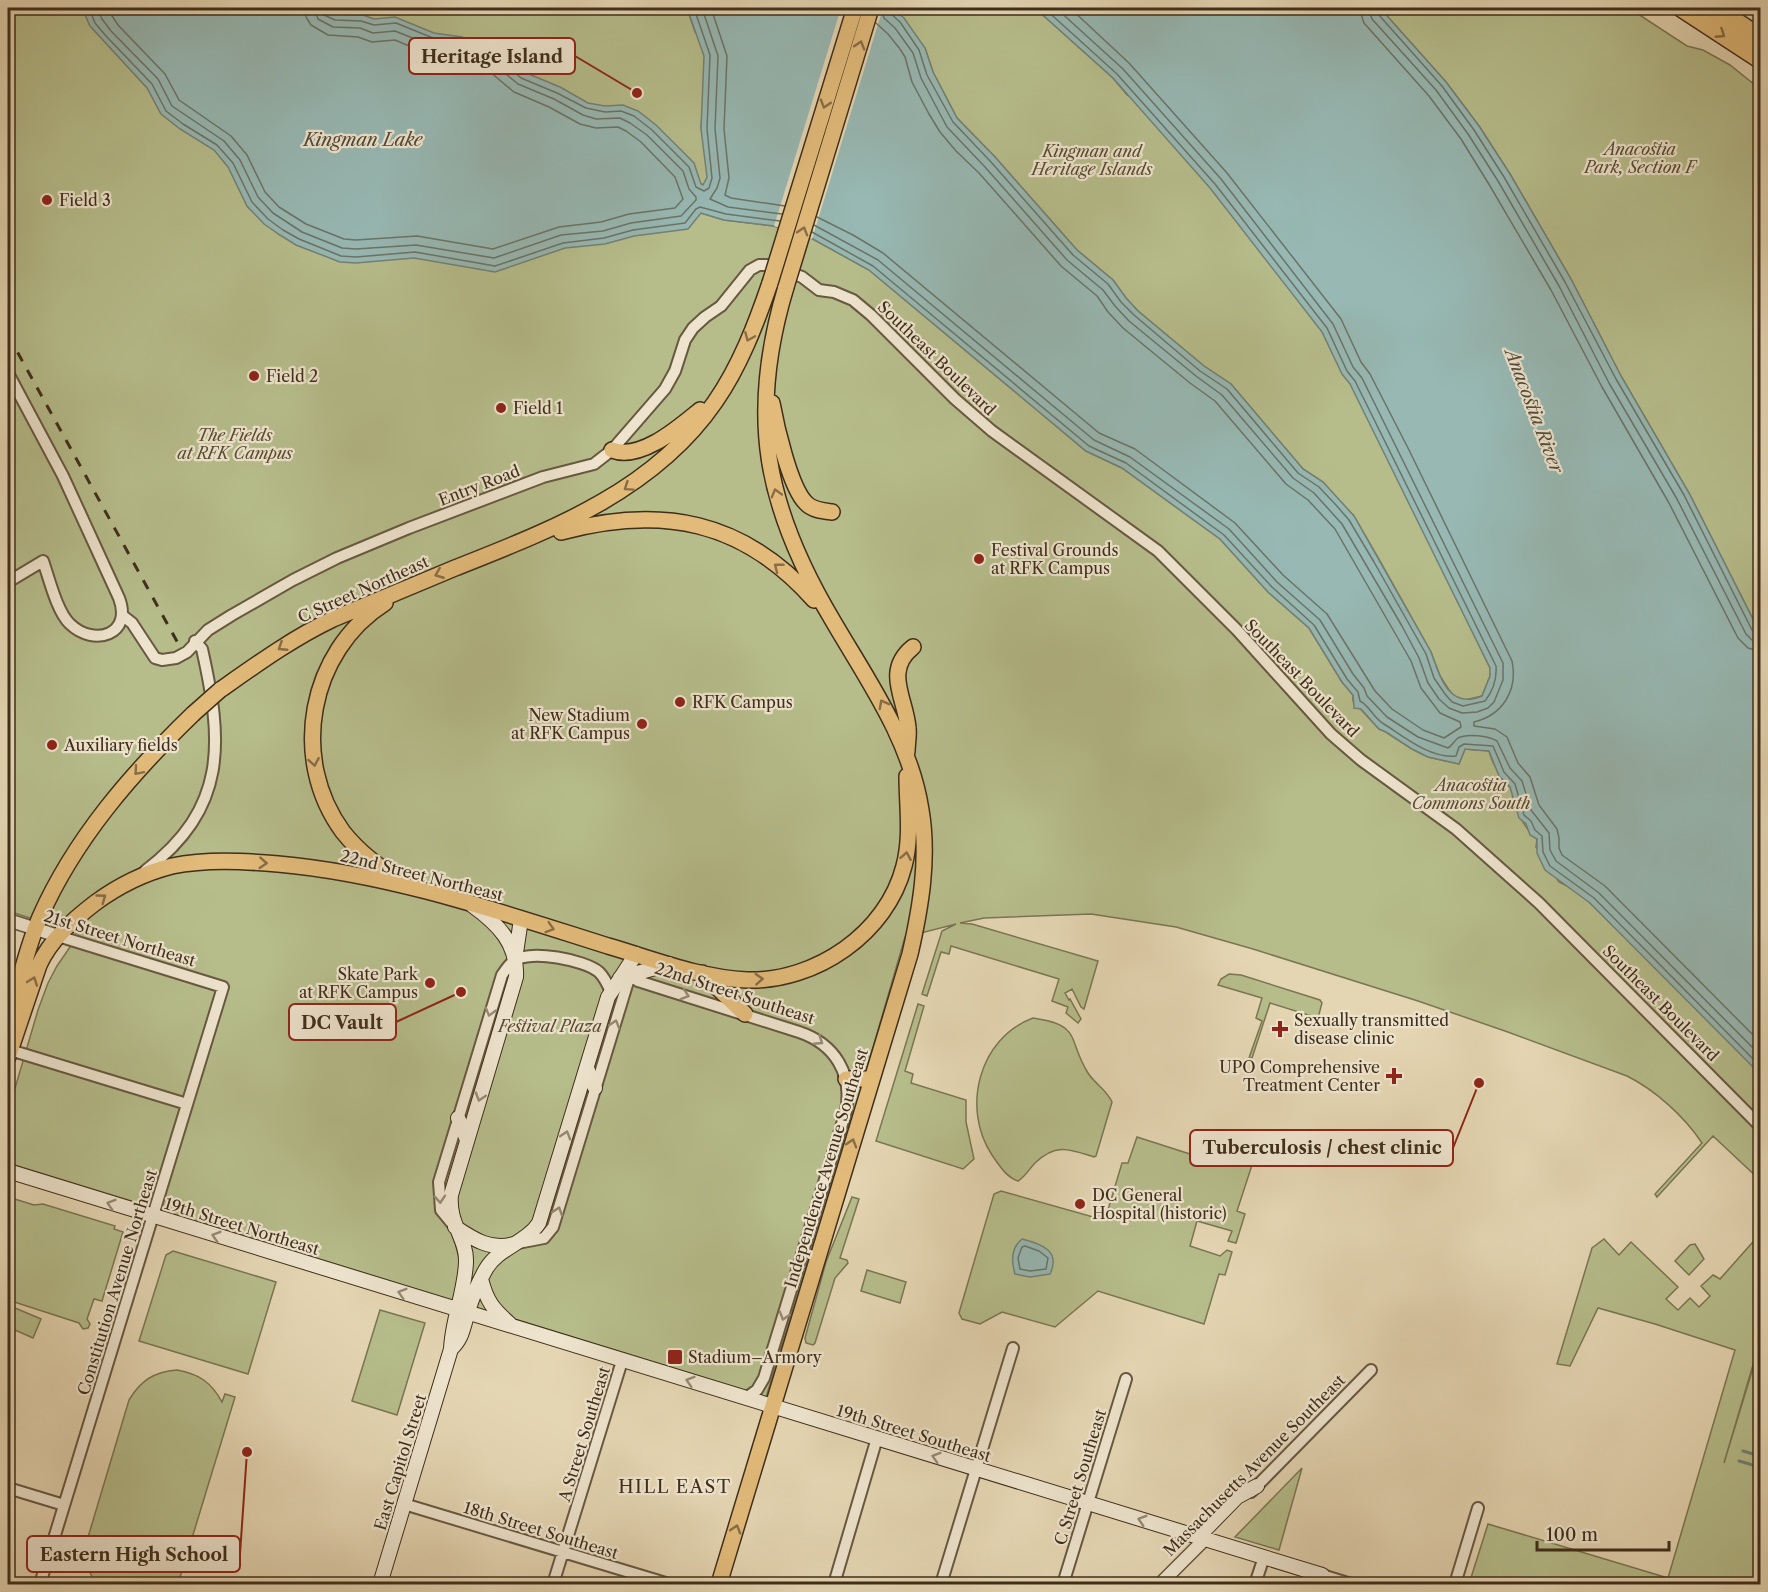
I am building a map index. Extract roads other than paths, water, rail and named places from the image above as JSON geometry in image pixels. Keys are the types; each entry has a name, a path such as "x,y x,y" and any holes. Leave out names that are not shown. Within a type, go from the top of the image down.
{"highway":[{"path":"1682,8 1761,59"},
{"path":"1715,8 1761,38"}],"main road":[{"name":"C Street Northeast","path":"8,1022 36,930 58,882 102,813 145,762 220,690 295,639 333,619 389,598 410,586 518,543 586,512 641,478 693,430 714,403 747,343 770,283 855,8"},
{"name":"Independence Avenue Southeast","path":"719,1584 774,1407 805,1274 838,1163 872,1079 915,930 924,874 924,836 915,812 906,758 883,704 834,623 793,546 772,481 765,410 769,354 776,323 871,8"},
{"path":"769,354 770,389 774,416 784,456 800,497 808,506 832,512"},
{"path":"612,450 628,453 662,438 707,404 730,376"},
{"path":"518,543 589,524 619,520 661,519 700,526 742,543 771,561 798,584 834,623"},
{"path":"389,598 346,639 329,666 320,686 314,713 312,745 315,767 324,798 340,827 355,845 386,871 416,889"},
{"path":"906,758 908,727 898,684 898,672 904,656 913,647"},
{"name":"Independence Avenue Southeast","path":"892,896 902,874 915,812"},
{"path":"355,845 369,877"},
{"name":"22nd Street Northeast","path":"58,936 106,894 132,880 172,866 224,861 286,865 369,877 580,937"},
{"name":"22nd Street Southeast","path":"580,937 669,964 729,979 751,980 782,977 811,968 838,954 854,942 880,914 892,896"},
{"path":"471,905 500,927 515,960"},
{"path":"463,1312 466,1262 450,1201 515,982 515,960 521,919"},
{"path":"9,1053 39,965 46,951 58,936"},
{"path":"463,1312 490,1263 531,1234 541,1217 611,992 625,977 636,954"},
{"path":"625,977 669,964"},
{"path":"702,973 745,1014"},
{"path":"587,1068 595,1088"},
{"path":"846,1078 872,1079"},
{"path":"458,1118 467,1140"},
{"name":"19th Street Northeast","path":"8,1171 463,1312"},
{"path":"455,1227 483,1244 502,1246 518,1243"},
{"path":"481,1280 491,1306 515,1328"},
{"name":"19th Street Southeast","path":"463,1312 1264,1557 1323,1580"},
{"name":"East Capitol Street","path":"380,1584 451,1349 453,1329 463,1312"},
{"path":"1202,1538 1237,1497 1257,1486"}],"street":[{"name":"Entry Road","path":"8,374 63,476 119,598 123,616 132,623 155,658 162,660 176,658 186,652 208,630 322,565 409,528 543,477 594,464 612,450 651,407 675,371 685,340 693,328 721,306 750,270 759,265 770,265 802,277"},
{"name":"Southeast Boulevard","path":"802,277 819,290 834,292 853,300 955,399 992,431 1158,551 1236,630 1331,734 1361,760 1456,829 1539,903 1761,1126"},
{"path":"8,582 43,561 63,615 75,628 91,634 106,635 114,632 123,616"},
{"path":"132,880 168,853 195,818 209,789 216,755 216,721 202,649 195,641"},
{"name":"21st Street Northeast","path":"8,920 223,987"},
{"path":"455,1227 441,1210 439,1189 441,1175 499,981 515,960 545,955 598,972 611,992"},
{"path":"518,1243 539,1240 550,1232 595,1088 625,977"},
{"name":"22nd Street Southeast","path":"625,977 807,1034 835,1055 846,1078"},
{"name":"Constitution Avenue Northeast","path":"40,1584 223,987"},
{"path":"9,1053 187,1104"},
{"name":"Independence Avenue Southeast","path":"838,1163 847,1106 846,1078"},
{"name":"Independence Avenue Southeast","path":"746,1398 757,1390 764,1378 805,1274"},
{"path":"941,1584 1013,1348"},
{"name":"A Street Southeast","path":"553,1584 622,1361"},
{"name":"Massachusetts Avenue Southeast","path":"1257,1486 1371,1370"},
{"name":"C Street Southeast","path":"1063,1584 1126,1379"},
{"path":"834,1584 877,1438"},
{"path":"8,1488 64,1506"},
{"name":"18th Street Southeast","path":"404,1504 669,1584"},
{"path":"1455,1584 1478,1508"},
{"name":"Massachusetts Avenue Southeast","path":"1160,1584 1202,1538"},
{"path":"1255,1584 1264,1557"},
{"name":"19th Street Southeast","path":"1323,1580 1351,1584"}],"water":[{"path":"82,8 321,8 337,14 363,15 374,19 395,17 434,33 462,37 500,52 524,72 560,87 588,103 605,106 623,105 638,111 656,125 694,163 703,185 707,177 701,129 704,56 687,8 892,8 904,18 925,48 933,72 957,118 995,157 1077,250 1113,280 1138,311 1204,366 1231,384 1303,469 1323,482 1354,516 1431,652 1442,681 1454,695 1461,699 1471,699 1482,696 1490,676 1490,668 1322,332 1210,188 1113,78 1035,8 1380,8 1446,82 1479,126 1510,174 1571,279 1621,376 1689,493 1760,633 1760,1074 1590,903 1545,870 1537,853 1537,839 1530,835 1526,824 1519,818 1510,787 1499,776 1489,751 1465,749 1459,764 1428,757 1379,729 1361,709 1354,708 1353,695 1342,682 1309,628 1268,592 1220,539 1122,468 1086,451 869,270 811,238 774,226 724,220 701,213 688,229 634,236 605,244 565,248 495,272 414,258 356,263 340,262 296,245 264,224 247,206 228,167 214,150 161,114 147,88 90,26"},
{"path":"1022,1239 1048,1250 1053,1260 1050,1274 1030,1277 1015,1274 1013,1255"}],"waterway":[{"path":"1743,1451 1760,1456"},
{"path":"1739,1461 1760,1467"}],"railway":[{"path":"8,335 179,645"}],"place":[{"name":"Heritage Island","path":"637,93"},
{"name":"Field 3","path":"47,200"},
{"name":"Field 2","path":"254,376"},
{"name":"Field 1","path":"501,408"},
{"name":"Festival Grounds at RFK Campus","path":"979,559"},
{"name":"RFK Campus","path":"680,702"},
{"name":"New Stadium at RFK Campus","path":"642,724"},
{"name":"Auxiliary fields","path":"52,745"},
{"name":"Skate Park at RFK Campus","path":"430,983"},
{"name":"DC Vault","path":"461,992"},
{"name":"Sexually transmitted disease clinic","path":"1280,1029"},
{"name":"UPO Comprehensive Treatment Center","path":"1394,1076"},
{"name":"Tuberculosis / chest clinic","path":"1479,1083"},
{"name":"DC General Hospital (historic)","path":"1080,1204"},
{"name":"Stadium–Armory","path":"675,1357"},
{"name":"Eastern High School","path":"247,1452"}],"district":[{"name":"HILL EAST","path":"675,1487"}],"water label":[{"name":"Kingman Lake","path":"363,140"},
{"name":"Anacostia River","path":"1534,411"}],"park label":[{"name":"Anacostia Park, Section F","path":"1640,158"},
{"name":"Kingman and Heritage Islands","path":"1092,160"},
{"name":"The Fields at RFK Campus","path":"235,444"},
{"name":"Anacostia Commons South","path":"1471,794"},
{"name":"Festival Plaza","path":"550,1026"}]}
